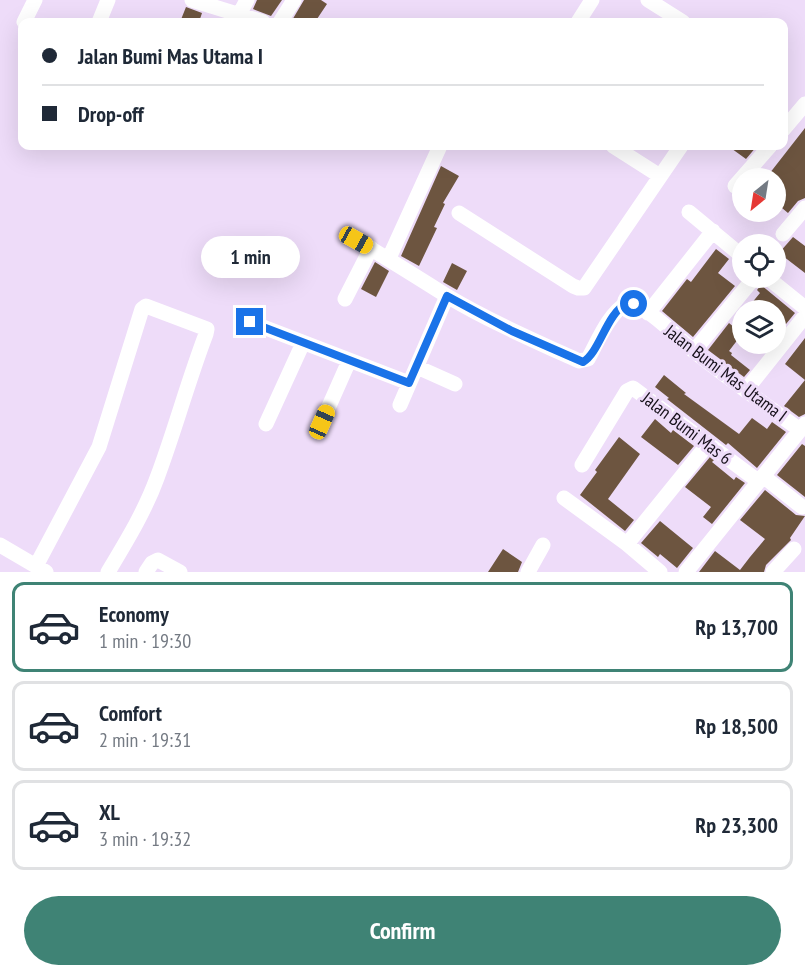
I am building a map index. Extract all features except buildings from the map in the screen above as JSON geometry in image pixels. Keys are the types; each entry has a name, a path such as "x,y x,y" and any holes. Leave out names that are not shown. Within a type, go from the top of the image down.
{"street":[{"path":"26,18 35,0"},
{"path":"101,18 108,0"},
{"path":"192,0 235,18"},
{"path":"238,18 247,0"},
{"path":"283,18 294,0"},
{"path":"581,18 592,0"},
{"path":"648,0 676,18"},
{"path":"788,124 805,104"},
{"path":"389,258 438,150"},
{"path":"619,150 660,176"},
{"path":"459,213 573,286 585,288 678,150"},
{"path":"751,168 766,150"},
{"path":"783,234 805,208"},
{"path":"689,212 732,247"},
{"path":"648,312 713,231"},
{"name":"Jalan Bumi Mas Utama I","path":"356,240 389,258 447,296 512,331 583,362 624,304 634,304 648,312 694,351 746,390 803,427"},
{"path":"345,299 371,248"},
{"path":"694,351 746,288"},
{"path":"780,288 805,308"},
{"path":"400,405 447,296"},
{"path":"0,545 41,569 99,447 142,309 146,306 207,329 157,478 133,529 108,572"},
{"path":"746,390 805,316"},
{"path":"250,322 409,383"},
{"path":"266,424 303,343"},
{"path":"322,422 349,361"},
{"path":"417,367 455,384"},
{"name":"Jalan Bumi Mas 6","path":"582,465 627,391 630,388 636,389 708,444 802,507"},
{"path":"686,572 803,427"},
{"path":"627,544 708,444"},
{"path":"564,498 627,544 660,572"},
{"path":"528,572 543,545"},
{"path":"773,572 794,549"},
{"path":"146,572 152,563 158,560 180,572"}],"route":[{"path":"250,322 409,383 447,296 512,331 583,362 586,361 621,307 627,303 634,304"}]}
